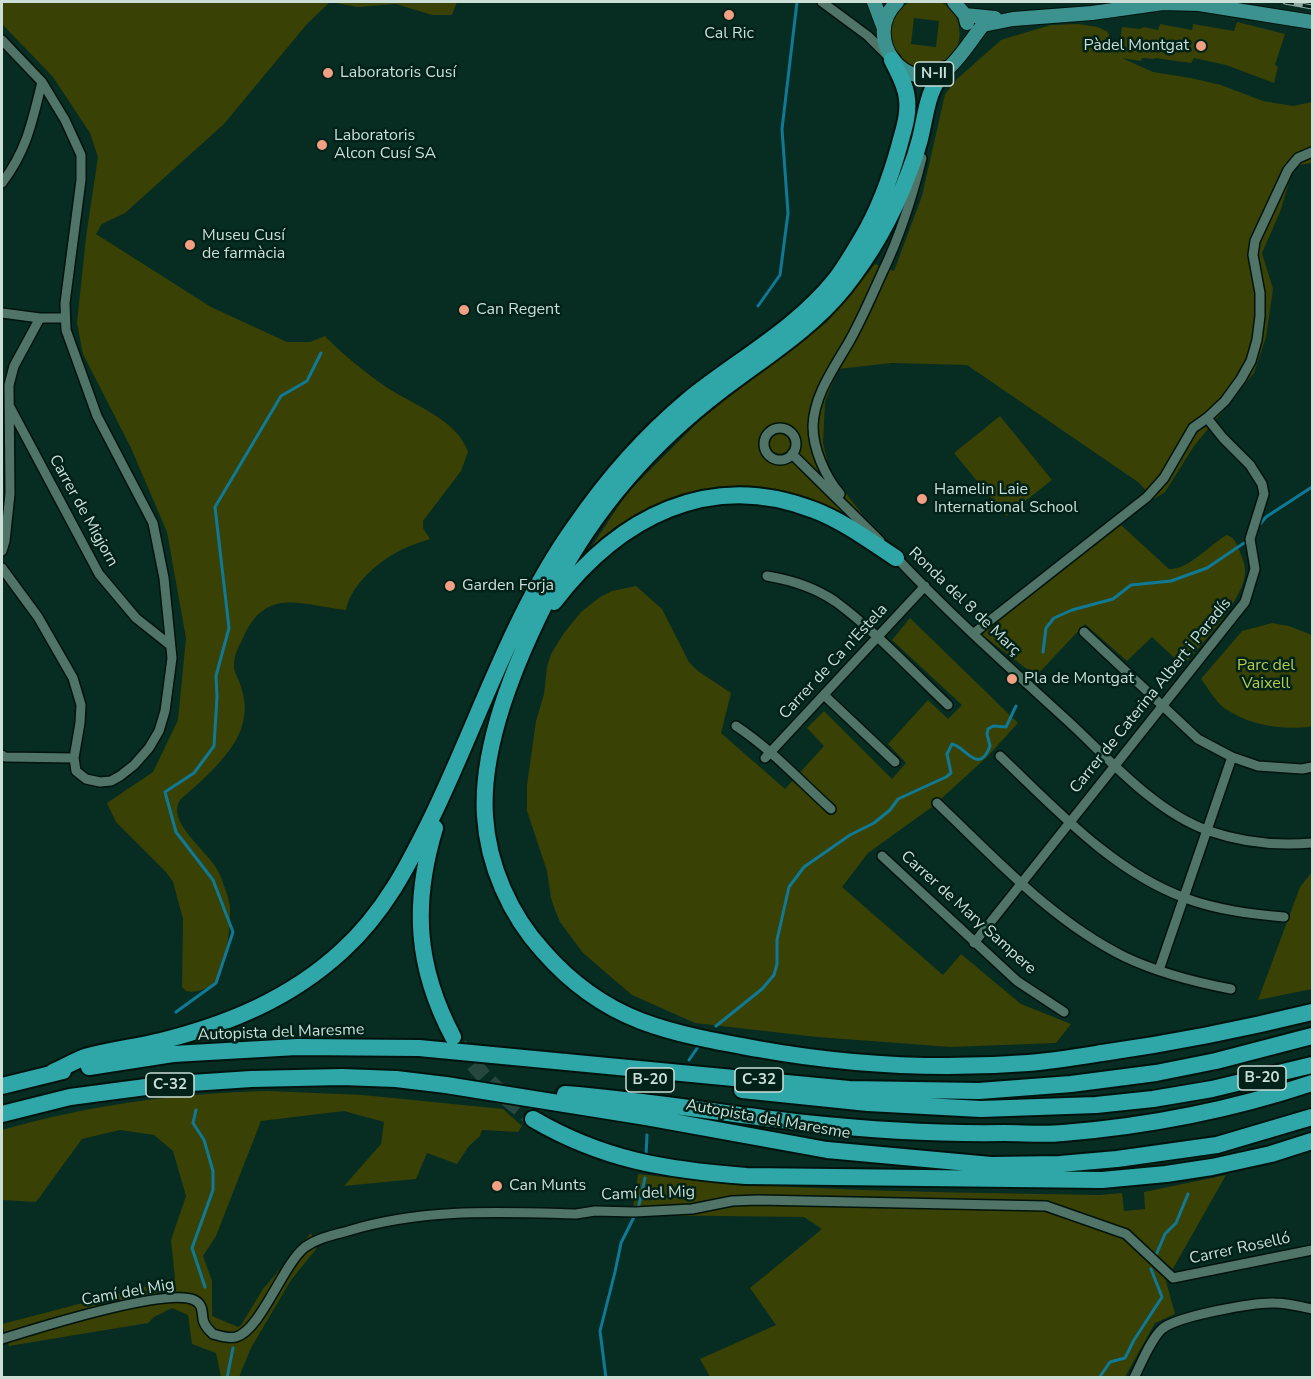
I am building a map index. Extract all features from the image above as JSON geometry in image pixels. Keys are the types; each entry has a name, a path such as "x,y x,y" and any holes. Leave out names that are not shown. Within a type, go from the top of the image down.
{"highway":[{"path":"53,1072 84,1058 195,1032 242,1016 288,993 360,934 386,901 411,861 527,608 571,531 596,496 659,424 718,376 790,323 834,281 852,255 867,230 882,197 893,169 906,123 908,102 906,90 892,60"},
{"path":"945,70 935,80 919,142 902,191 874,246 847,284 829,306 808,325 688,417 636,468 582,539 553,588 532,631 501,711 490,758 485,816 491,853 501,883 515,914 532,940 566,975 594,997 644,1022 693,1036 781,1053 852,1062 930,1066 1028,1063 1196,1038 1312,1012"},
{"path":"532,631 580,570 620,534 652,515 708,498 758,496 803,506 829,517 897,558"},
{"path":"448,784 423,876 420,933 428,977 437,1004 453,1037"},
{"path":"1196,1038 1312,1003"},
{"name":"Autopista del Maresme","path":"2,1086 53,1072 173,1054 297,1047 419,1048 849,1089 979,1090 1071,1084 1156,1072 1216,1061 1312,1036"},
{"name":"B-20","path":"363,1048 413,1056 489,1062 868,1103 981,1109 1096,1105 1153,1099 1252,1081 1312,1065"},
{"name":"Autopista del Maresme","path":"2,1114 70,1097 161,1085 251,1079 342,1077 396,1079 646,1117 827,1150 964,1164 1060,1164 1117,1159 1217,1144 1312,1117"},
{"name":"B-20","path":"446,1085 581,1095 887,1131 994,1134 1062,1133 1157,1122 1267,1098 1312,1083"},
{"path":"533,1119 563,1137 602,1152 635,1161 702,1173 757,1176 1063,1180 1139,1177 1271,1154 1312,1142"},
{"path":"964,1164 1063,1180"}],"main road":[{"name":"N-II","path":"874,2 883,26 884,41 892,60 903,70 916,75 931,75 945,70 954,63 983,25 1013,20 1092,13 1163,3 1199,4 1312,22"},
{"path":"883,26 886,16 897,2"},
{"path":"954,2 965,15"},
{"name":"N-II","path":"968,43 965,15 1013,20"}],"street":[{"path":"822,2 868,36 892,60"},
{"path":"868,36 884,41"},
{"path":"2,40 42,82 65,120 81,155 81,180 64,318 66,330 98,416 153,523 164,578 172,658 165,711 159,731 149,748 134,765 111,781 100,782 86,779 76,771 74,758 81,705 73,678 38,616 2,568"},
{"path":"2,181 15,167 23,150 42,82"},
{"path":"862,521 830,482 818,453 813,426 827,377 849,341 884,270 907,215 927,140 926,111"},
{"path":"974,633 1147,497 1164,478 1193,428 1208,418 1225,401 1241,379 1251,361 1257,340 1260,300 1254,255 1255,241 1288,170 1298,158 1312,152"},
{"path":"2,313 40,318 64,318"},
{"path":"2,551 9,506 11,468 9,385 14,366 40,318"},
{"name":"Carrer de Migjorn","path":"10,407 99,574 136,618 170,645"},
{"name":"Carrer de Caterina Albert i Paradís","path":"974,943 1241,609 1253,580 1255,569 1250,539 1264,494 1262,484 1250,465 1223,438 1208,418"},
{"name":"Ronda del 8 de Març","path":"792,454 974,633 1147,794 1178,815 1208,831 1260,842 1286,845 1312,843"},
{"path":"2,463 11,468"},
{"path":"767,576 809,588 835,602 948,705"},
{"name":"Carrer de Ca n'Estela","path":"768,755 926,586"},
{"path":"1084,632 1161,707 1198,739 1232,757 1258,766 1302,769 1312,767"},
{"path":"824,695 895,762"},
{"path":"736,726 750,735 768,755 831,809"},
{"path":"2,755 5,757 74,758"},
{"path":"1000,756 1105,852 1145,879 1184,898 1226,910 1284,917"},
{"path":"1159,970 1232,757"},
{"path":"937,803 1021,883 1091,937 1125,957 1159,970 1194,982 1231,988"},
{"name":"Carrer de Mary Sampere","path":"882,856 1017,981 1064,1012"},
{"name":"Camí del Mig","path":"2,1339 59,1321 132,1304 188,1298 200,1304 203,1320 213,1334 237,1337 252,1323 292,1261 304,1248 320,1239 359,1227 399,1218 446,1213 635,1212 692,1209 732,1201 758,1200 1046,1206 1126,1234 1173,1278"},
{"name":"Carrer Roselló","path":"1173,1278 1312,1250"},
{"path":"1134,1377 1159,1333 1173,1323 1229,1309 1275,1303 1312,1309"}],"green space":[{"path":"932,1 945,4 954,14 959,27 957,48 945,63 931,69 915,67 902,58 893,46 889,31 894,16 910,2","holes":["914,18 939,21 936,47 911,44"]},
{"path":"2,2 330,2 307,24 224,124 125,213 102,224 96,234 211,307 287,342 310,342 325,336 354,363 386,387 433,414 454,430 468,452 461,471 423,521 423,528 430,539 403,549 376,566 360,582 346,610 301,603 274,605 252,621 241,641 234,666 245,703 242,726 225,756 181,799 177,808 184,828 216,867 230,906 228,940 220,974 211,985 197,991 186,991 182,987 183,919 173,882 166,872 116,822 107,803 153,772 178,720 186,638 167,532 131,448 83,354 77,323 86,237 98,157 90,133 53,77 2,24"},
{"path":"330,2 457,2 452,15 432,15 396,4 358,7"},
{"path":"1237,22 1285,34 1275,65 1278,67 1274,83 1226,65 1194,58 1191,63 1155,58 1142,58 1141,61 1122,58 1153,72 1221,85 1263,101 1293,106 1312,102 1312,163 1299,165 1291,176 1280,212 1262,253 1273,289 1266,337 1254,373 1194,446 1165,492 1154,499 1138,482 967,365 892,363 838,369 825,402 823,443 830,473 862,514 848,520 781,494 707,490 642,514 590,549 627,493 708,412 827,322 875,264 894,271 922,196 945,94 957,79 1001,40 1051,25 1078,24 1098,27 1108,32 1118,54 1122,27 1140,29 1144,27 1158,30 1160,24 1192,30 1193,24 1234,31"},
{"path":"1000,416 1052,480 1006,516 954,453"},
{"path":"1121,525 1169,569 1192,561 1227,535 1238,546 1245,570 1239,594 1211,634 1183,666 1152,637 1127,661 1085,624 1036,676 981,634"},
{"path":"636,586 662,609 689,662 698,671 731,693 721,733 785,789 824,746 807,728 824,711 892,779 906,763 888,744 928,700 948,719 962,705 892,640 910,618 1018,723 987,757 932,807 868,853 842,887 943,975 961,954 1021,1004 1071,1024 1056,1043 951,1047 817,1037 695,1023 632,995 583,953 560,922 555,910 547,871 527,811 527,785 536,721 544,694 551,654 564,633 581,612 600,597 612,591"},
{"name":"Parc del Vaixell","path":"1272,623 1289,626 1312,635 1312,726 1276,727 1244,719 1224,708 1201,679 1242,631"},
{"path":"1312,872 1312,989 1258,1000 1300,887"},
{"path":"268,1091 363,1095 503,1109 522,1126 518,1132 482,1130 480,1136 469,1146 457,1164 427,1153 416,1179 344,1186 381,1144 384,1122 344,1111 261,1121 216,1236 203,1256 212,1281 212,1316 238,1327 263,1289 311,1233 317,1248 291,1280 251,1348 239,1377 221,1377 216,1353 192,1344 188,1315 172,1308 154,1317 148,1323 9,1346 2,1324 175,1279 171,1240 186,1196 173,1151 154,1135 120,1130 82,1139 36,1202 2,1200 2,1130 100,1107 134,1102 200,1094"},
{"path":"638,1174 811,1188 1100,1195 1122,1193 1124,1211 1145,1209 1144,1192 1226,1175 1166,1281 1175,1314 1155,1323 1125,1377 710,1377 700,1359 776,1325 750,1288 822,1229 804,1217 632,1215"}],"waterway":[{"path":"758,306 780,275 788,213 782,129 797,2"},
{"path":"176,1012 216,983 233,932 213,880 176,832 165,792 194,773 214,746 216,676 229,628 215,507 281,396 307,381 321,353"},
{"path":"1260,524 1266,517 1312,487"},
{"path":"1043,652 1046,628 1054,618 1072,610 1113,599 1131,585 1171,581 1207,568 1244,543"},
{"path":"716,1026 762,989 774,975 777,964 777,940 789,887 804,867 850,835 874,823 890,810 898,799 951,773 947,754 952,744 972,757 981,759 986,755 990,746 988,729 993,726 1006,727 1016,706"},
{"path":"689,1060 700,1044"},
{"path":"196,1110 193,1123 204,1140 213,1171 213,1190 192,1248 205,1287"},
{"path":"646,1156 647,1135"},
{"path":"638,1209 645,1178"},
{"path":"1156,1255 1165,1234 1176,1223 1188,1194"},
{"path":"606,1378 600,1331 621,1243 635,1215"},
{"path":"1099,1378 1110,1362 1125,1358 1162,1297 1151,1269"},
{"path":"227,1378 233,1348"}],"tunnel":[{"path":"459,1045 493,1085 533,1119"}],"railway":[{"path":"1285,2 1312,7"}],"place":[{"name":"Cal Ric","path":"729,15"},
{"name":"Pàdel Montgat","path":"1201,46"},
{"name":"Laboratoris Cusí","path":"328,73"},
{"name":"Laboratoris Alcon Cusí SA","path":"322,145"},
{"name":"Museu Cusí de farmàcia","path":"190,245"},
{"name":"Can Regent","path":"464,310"},
{"name":"Hamelin Laie International School","path":"922,499"},
{"name":"Garden Forja","path":"450,586"},
{"name":"Pla de Montgat","path":"1012,679"},
{"name":"Can Munts","path":"497,1186"}]}
